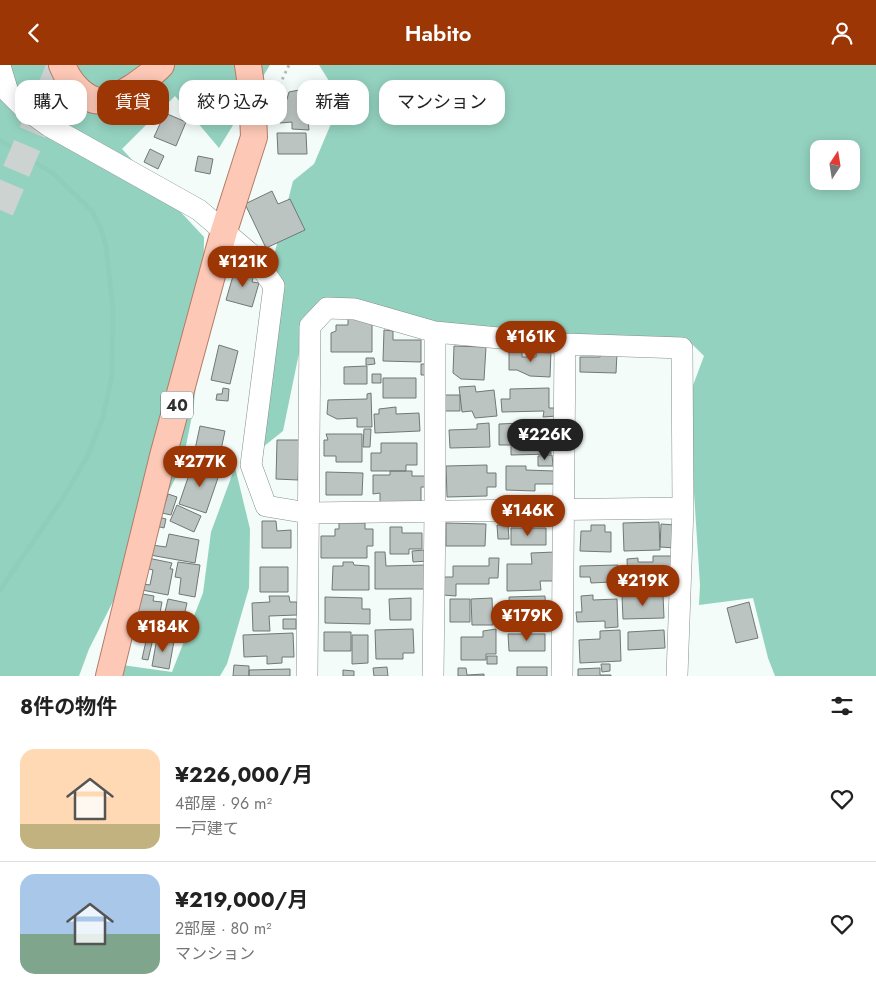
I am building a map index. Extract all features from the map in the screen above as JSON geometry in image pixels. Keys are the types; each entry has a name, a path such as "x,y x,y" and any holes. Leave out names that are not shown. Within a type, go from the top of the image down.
{"main road":[{"path":"62,65 72,84 90,99 108,101 154,73 161,65"},
{"name":"40","path":"109,676 163,456 224,231 254,137 252,92 248,65"}],"street":[{"path":"0,66 8,92 24,108 49,126 199,210 253,256 274,286 251,465 266,507 308,513 683,508"},
{"path":"307,676 310,326 327,308 355,309 435,331 565,344 682,348 683,508 677,676"},
{"path":"433,676 436,511 435,331"},
{"path":"562,676 565,344"}],"green space":[{"path":"0,65 270,65 261,80 179,80 179,101 175,96 169,102 169,80 97,80 97,125 146,125 122,149 204,237 203,325 193,411 182,465 89,649 79,676 0,676"},
{"path":"319,65 876,65 876,676 775,676 768,658 753,598 699,605 700,585 690,432 692,388 704,356 691,343 470,330 321,301 305,324 283,431 263,447 270,271 293,181 314,164 330,125 369,125 369,80 328,80"},
{"path":"200,125 233,125 219,148"},
{"path":"235,467 250,529 249,588 227,664 220,676 119,676 122,665 172,672 203,593 211,532"}],"building":[{"path":"297,90 297,125 308,125 309,130 292,129 292,122 287,122 287,99 289,92"},
{"path":"169,115 179,119 179,125 185,125 176,146 154,137 160,125 169,125"},
{"path":"277,133 306,133 307,154 278,154"},
{"path":"150,149 164,156 158,169 144,162"},
{"path":"198,156 213,159 210,174 195,171"},
{"path":"272,191 278,204 290,199 305,230 266,248 245,204"},
{"path":"241,267 255,271 252,282 259,283 252,307 226,300 233,276 239,276"},
{"path":"348,319 372,319 372,352 331,352 331,333 336,331 336,325 348,325"},
{"path":"384,330 393,331 393,340 421,340 421,362 383,361"},
{"path":"219,345 238,351 230,384 211,380"},
{"path":"454,346 486,347 484,380 461,379 453,373"},
{"path":"509,350 522,351 522,357 536,357 536,350 551,350 550,377 530,376 517,370 509,370"},
{"path":"601,353 617,353 616,373 580,372 580,357 600,357"},
{"path":"366,358 374,358 375,364 366,365"},
{"path":"421,364 429,364 429,375 421,375"},
{"path":"367,366 367,384 344,384 344,367"},
{"path":"372,374 381,374 381,383 372,383"},
{"path":"383,378 416,378 416,398 383,398"},
{"path":"475,386 476,392 494,390 497,416 475,418 472,411 462,412 459,387"},
{"path":"223,388 229,389 228,401 216,400 217,394 222,394"},
{"path":"549,388 549,408 557,408 557,416 543,417 544,411 502,412 501,399 510,399 510,389"},
{"path":"371,393 372,427 357,427 357,418 337,419 327,414 328,400 367,399 367,394"},
{"path":"444,395 460,395 460,411 444,411"},
{"path":"396,407 396,414 419,413 420,431 375,433 374,414 379,414 379,409"},
{"path":"489,423 490,447 450,448 449,430 477,429 477,424"},
{"path":"522,423 522,432 550,431 551,454 511,455 511,445 499,445 499,424"},
{"path":"200,426 225,431 218,464 193,459"},
{"path":"364,429 371,429 370,447 363,447"},
{"path":"326,434 362,434 362,462 336,462 336,456 324,456 324,440 328,440"},
{"path":"277,440 300,440 298,480 276,479"},
{"path":"381,443 417,443 417,465 406,465 406,471 371,471 371,453 381,453"},
{"path":"552,455 553,466 538,466 538,456"},
{"path":"193,463 220,472 206,513 179,504"},
{"path":"487,465 487,473 496,473 496,487 487,487 487,496 447,497 446,466"},
{"path":"506,466 526,466 526,470 554,471 554,484 535,484 535,491 506,490"},
{"path":"390,471 412,471 412,476 426,476 426,487 421,487 421,502 380,502 380,493 373,494 373,475 390,475"},
{"path":"326,472 363,473 362,495 326,495"},
{"path":"168,494 177,497 171,515 162,513"},
{"path":"177,505 201,516 194,532 170,521"},
{"path":"158,517 166,519 164,528 156,526"},
{"path":"262,521 276,521 277,531 291,530 291,548 262,548"},
{"path":"659,522 660,550 624,551 623,523"},
{"path":"339,523 365,523 365,529 373,529 373,546 367,546 367,558 321,558 321,536 335,536 335,529 339,529"},
{"path":"446,523 486,524 485,546 446,546"},
{"path":"661,524 676,525 676,548 660,547"},
{"path":"497,525 508,525 509,539 498,539"},
{"path":"591,525 605,525 605,532 611,532 611,552 580,551 581,531 591,531"},
{"path":"390,527 402,527 402,533 422,533 422,549 409,549 409,554 390,554"},
{"path":"511,528 546,528 546,545 511,545"},
{"path":"169,534 199,540 195,563 150,555 152,545 166,547"},
{"path":"425,550 427,561 413,562 412,551"},
{"path":"375,552 385,552 386,566 425,565 426,589 375,589"},
{"path":"555,552 556,581 540,581 541,590 507,591 507,564 532,564 531,553"},
{"path":"653,556 673,556 673,581 665,581 665,589 628,589 627,559 638,558 638,562 653,562"},
{"path":"148,558 172,563 170,569 173,569 168,595 142,590 143,584 150,585 153,570 146,568"},
{"path":"489,558 499,558 498,578 489,578 489,584 456,584 456,596 443,595 443,577 453,577 453,566 489,566"},
{"path":"178,562 200,565 195,597 179,594 181,578 175,577"},
{"path":"343,562 353,562 354,565 369,566 369,590 332,590 333,566 343,566"},
{"path":"618,565 618,577 610,577 611,582 591,583 590,577 580,577 580,566"},
{"path":"260,567 288,567 288,592 260,592"},
{"path":"137,593 154,596 153,601 162,602 157,629 145,627 147,617 133,614"},
{"path":"593,595 593,600 617,599 618,627 605,628 605,621 577,622 576,612 582,612 581,596"},
{"path":"663,595 664,618 623,619 622,596"},
{"path":"269,596 289,596 290,602 297,602 297,615 269,616 270,631 253,631 252,603 270,602"},
{"path":"545,596 546,613 510,614 509,597"},
{"path":"325,597 362,598 362,609 370,609 370,624 325,623"},
{"path":"411,598 411,620 390,620 389,599"},
{"path":"492,598 493,625 472,625 471,599"},
{"path":"168,599 187,603 180,633 161,629"},
{"path":"450,599 470,599 470,622 450,622"},
{"path":"749,602 758,638 736,643 727,608"},
{"path":"283,619 296,619 296,629 283,629"},
{"path":"413,629 414,653 403,653 403,659 376,659 375,630"},
{"path":"496,629 496,654 486,654 486,660 461,660 461,637 483,637 483,631"},
{"path":"620,630 621,661 580,663 579,640 600,639 600,631"},
{"path":"664,630 665,648 628,650 628,632"},
{"path":"324,632 351,632 351,651 324,651"},
{"path":"293,633 294,657 282,657 282,663 267,664 267,656 244,657 243,635"},
{"path":"508,634 545,634 545,651 509,651"},
{"path":"352,635 368,635 368,663 352,664"},
{"path":"157,638 174,641 169,669 152,666"},
{"path":"146,641 152,643 148,660 142,659"},
{"path":"487,656 497,656 497,664 487,664"},
{"path":"601,664 610,664 610,671 602,672"},
{"path":"234,665 249,666 249,676 233,676"},
{"path":"387,667 388,676 374,676 373,668"},
{"path":"517,667 547,667 547,676 517,676"},
{"path":"458,668 466,668 467,675 484,674 484,676 458,676"},
{"path":"600,668 600,675 611,676 578,676 578,669"},
{"path":"290,669 290,676 249,676 249,670"},
{"path":"343,670 354,671 354,676 343,676"}],"waterway":[{"path":"0,140 54,174 92,211 101,229 106,246 113,310 112,375 103,417 88,455 65,495 0,590"}],"tunnel":[{"path":"0,210 61,65"}]}
